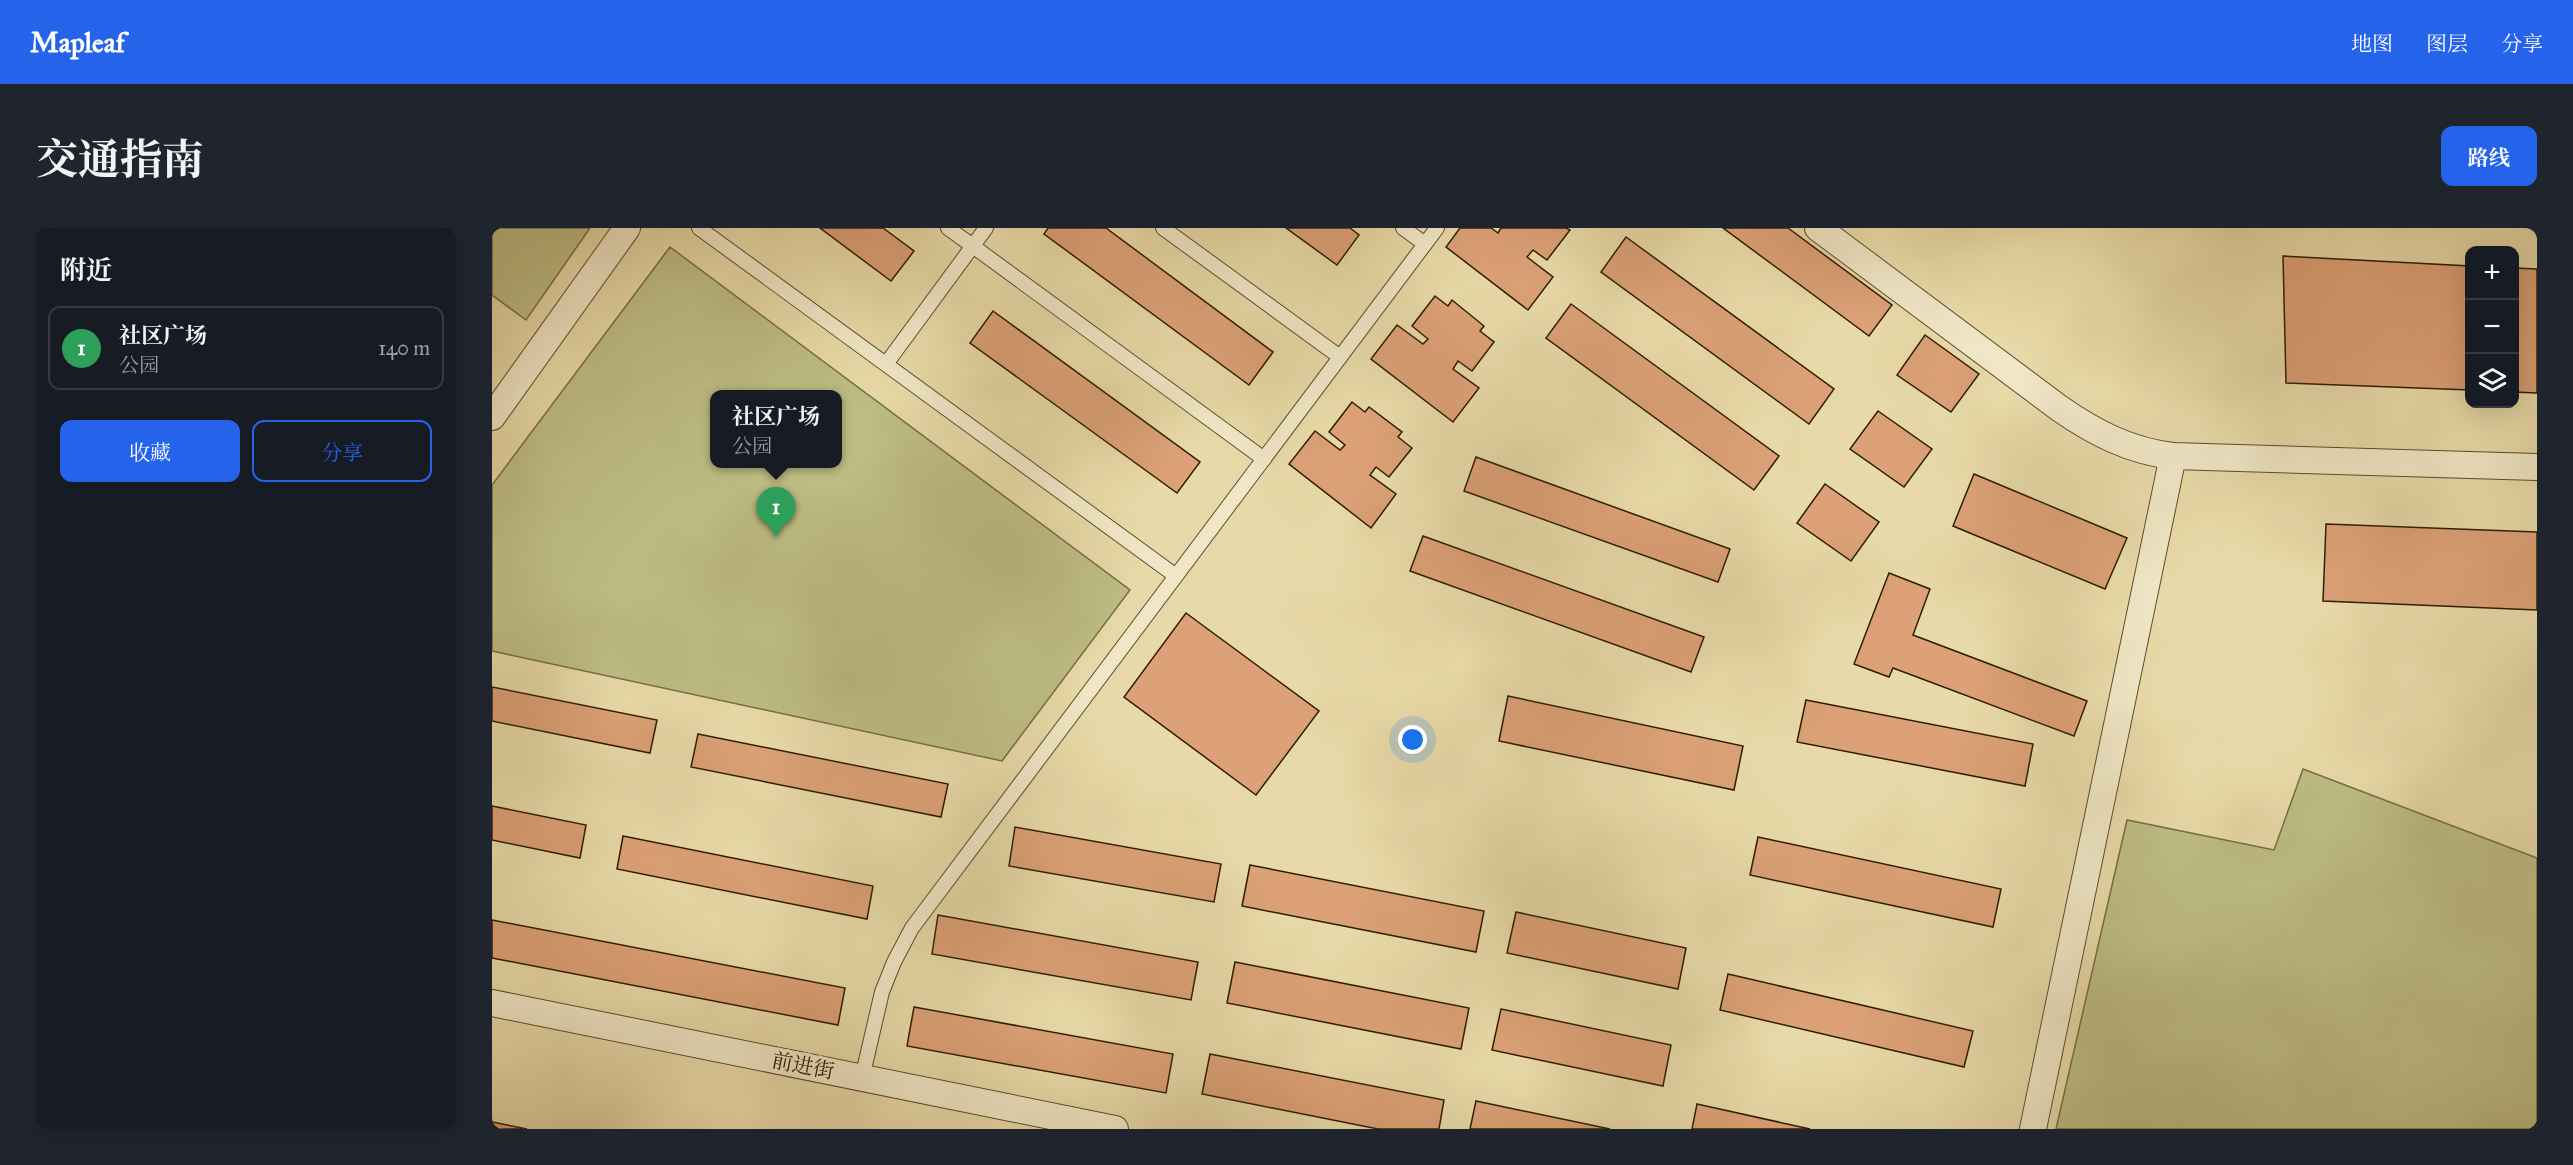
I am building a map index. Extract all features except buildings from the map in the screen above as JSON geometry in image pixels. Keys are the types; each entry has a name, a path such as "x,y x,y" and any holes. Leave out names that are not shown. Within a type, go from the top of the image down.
{"street":[{"path":"492,417 627,228"},
{"path":"1818,228 2085,426 2116,442 2151,453 2173,456 2537,467"},
{"path":"2033,1129 2173,456"},
{"name":"前进街","path":"492,1003 1115,1129"}],"lane":[{"path":"699,228 1176,576"},
{"path":"948,228 1264,459"},
{"path":"886,364 986,228"},
{"path":"1163,228 1340,357"},
{"path":"1403,228 1425,244"},
{"path":"862,1078 882,992 894,962 912,928 1437,228"}],"green space":[{"path":"492,228 590,228 526,320 492,295"},
{"path":"670,247 1130,590 1002,761 492,651 492,485"},
{"path":"2303,769 2537,858 2537,1129 2056,1129 2127,820 2274,850"}],"place":[{"name":"社区广场","path":"776,537"}]}
